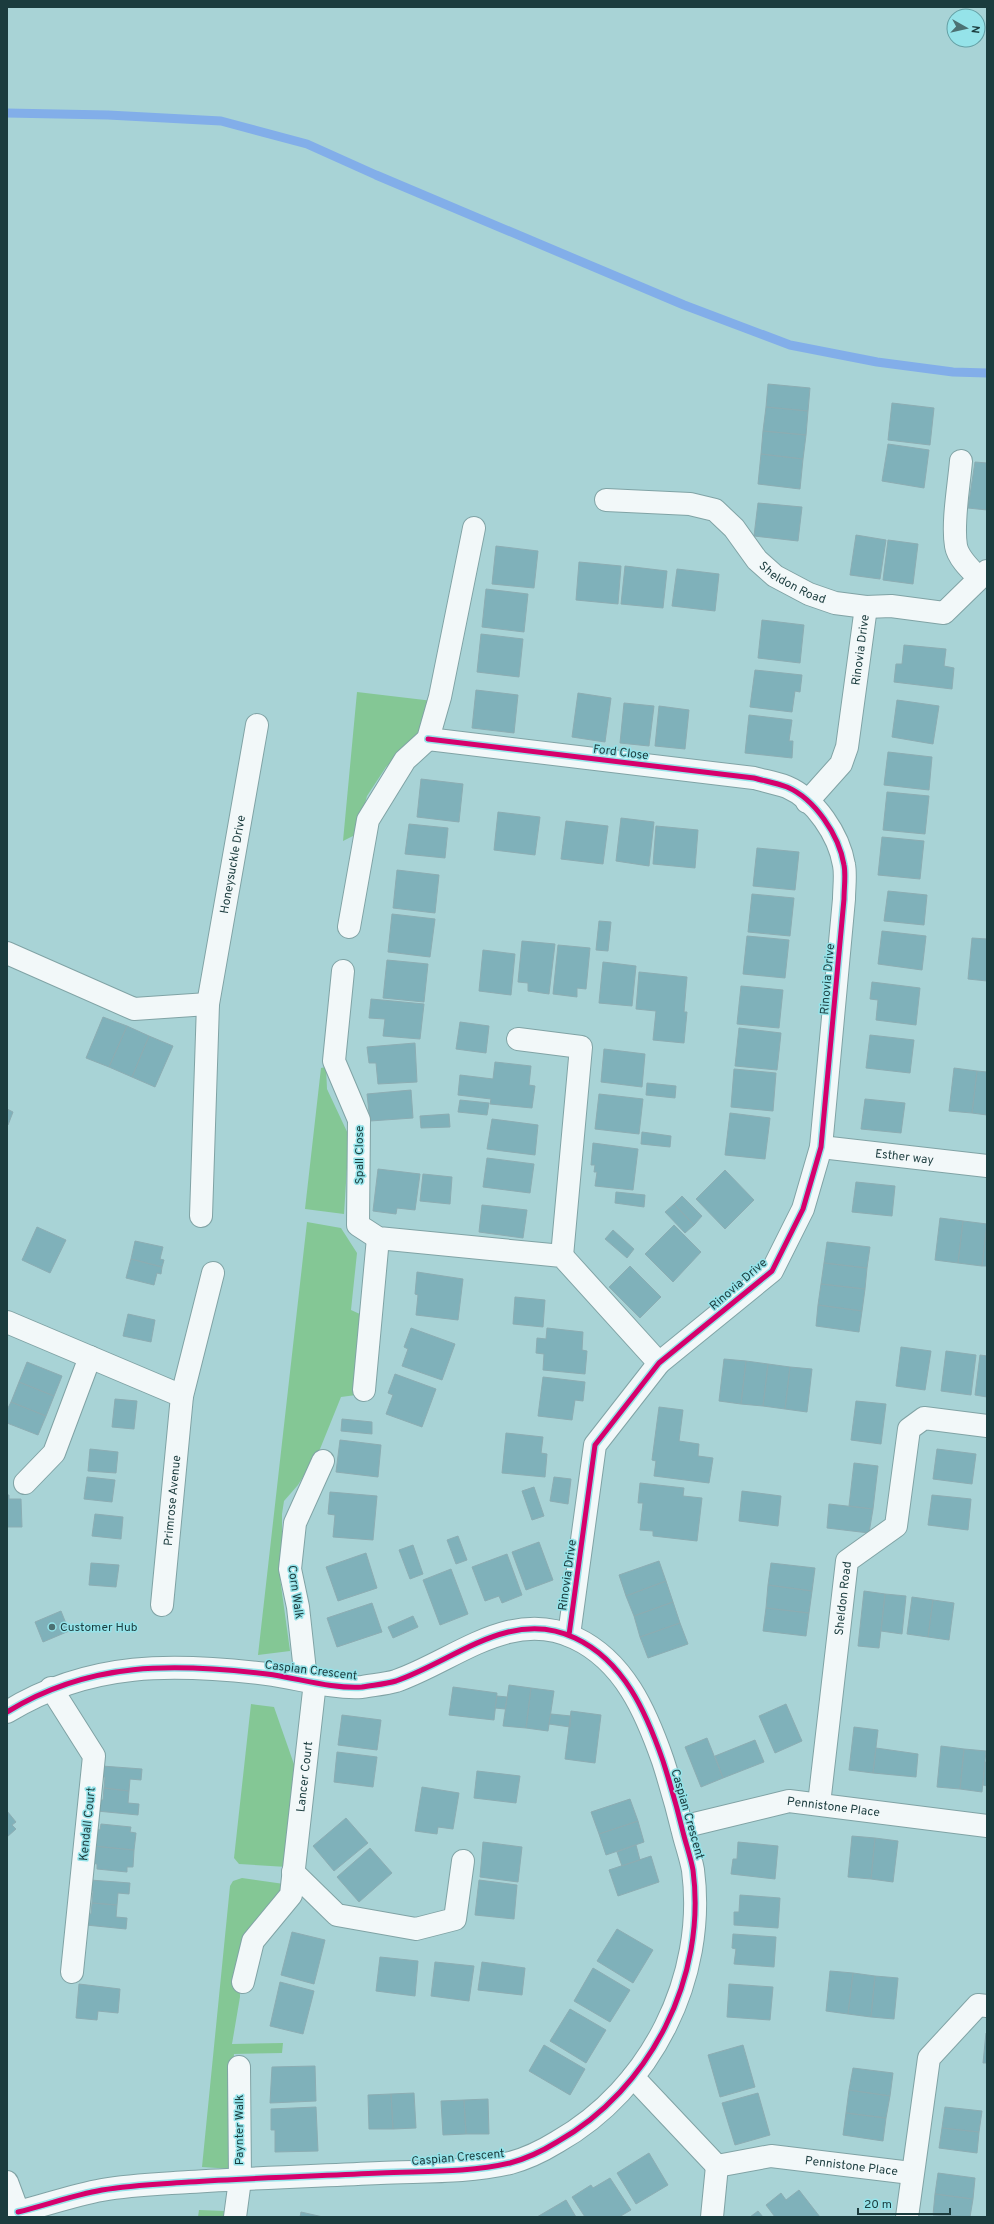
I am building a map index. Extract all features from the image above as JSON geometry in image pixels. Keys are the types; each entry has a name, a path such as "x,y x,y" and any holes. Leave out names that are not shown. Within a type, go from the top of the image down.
{"street":[{"path":"962,461 956,547 966,564 983,575"},
{"name":"Sheldon Road","path":"606,500 690,504 715,510 734,528 756,560 775,576 809,594 835,603 866,607 891,606 944,613 983,575"},
{"path":"349,927 368,820 405,760 428,739 440,696 474,528"},
{"name":"Rinovia Drive","path":"569,1635 595,1445 659,1363 772,1271 804,1209 821,1147 844,899 844,865 835,835 823,817 807,802 841,764 847,747 866,607"},
{"name":"Honeysuckle Drive","path":"201,1216 208,1004 257,726"},
{"name":"Ford Close","path":"428,739 754,778 788,788 807,802"},
{"path":"7,953 134,1009 208,1004"},
{"name":"Spall Close","path":"343,971 334,1061 359,1120 358,1225 378,1238 562,1256"},
{"path":"518,1039 581,1047 562,1256 659,1363"},
{"name":"Esther way","path":"821,1147 987,1166"},
{"path":"364,1390 378,1238"},
{"name":"Primrose Avenue","path":"162,1605 182,1396 213,1273"},
{"path":"7,1322 182,1396"},
{"path":"25,1483 54,1453 90,1357"},
{"name":"Sheldon Road","path":"820,1804 847,1561 896,1526 909,1429 924,1418 987,1426"},
{"name":"Corn Walk","path":"311,1681 290,1569 295,1523 323,1462"},
{"name":"Caspian Crescent","path":"7,1712 51,1688 108,1672 179,1666 263,1674 357,1687 394,1682 503,1632 536,1628 569,1635 597,1649 619,1670 635,1697 658,1748 676,1801 693,1868 695,1913 689,1957 677,2000 658,2041 633,2078 598,2113 558,2142 512,2163 463,2169 240,2180 102,2190 19,2214"},
{"name":"Lancer Court","path":"243,1982 253,1941 291,1895 311,1681"},
{"name":"Kendall Court","path":"51,1688 94,1756 72,1972"},
{"name":"Pennistone Place","path":"682,1827 789,1801 987,1826"},
{"path":"293,1872 337,1915 416,1928 455,1919 463,1860"},
{"name":"Pennistone Place","path":"717,2166 771,2156 911,2173 929,2058 978,2005 987,2006"},
{"name":"Paynter Walk","path":"235,2217 240,2180 239,2067"},
{"path":"633,2078 717,2166 712,2217"},
{"path":"906,2217 911,2173"},
{"path":"7,2182 19,2214"}],"green space":[{"path":"357,692 433,701 429,724 386,767 367,796 357,834 343,841"},
{"path":"326,1067 327,1089 349,1136 344,1214 305,1209 321,1068"},
{"path":"307,1222 341,1228 357,1253 351,1310 362,1315 356,1395 341,1397 320,1449 298,1485 284,1501 282,1514 282,1573 280,1578 290,1651 258,1655"},
{"path":"251,1704 274,1707 296,1770 287,1867 239,1864 234,1858"},
{"path":"242,1878 284,1884 284,1892 246,1932 239,1956 240,1997 232,2044 283,2043 282,2053 234,2054 229,2120 233,2169 202,2167 230,1886 233,1881"},
{"path":"199,2210 225,2211 224,2217 198,2217"}],"building":[{"path":"768,384 810,388 808,411 766,407"},
{"path":"892,403 934,408 930,445 888,440"},
{"path":"766,407 808,411 806,435 763,431"},
{"path":"763,431 806,435 803,459 761,454"},
{"path":"888,444 929,450 924,488 882,481"},
{"path":"761,454 803,459 800,489 758,484"},
{"path":"975,462 987,463 987,510 968,508"},
{"path":"758,503 802,507 798,541 754,536"},
{"path":"856,535 886,540 880,579 850,575"},
{"path":"888,540 918,544 913,584 883,580"},
{"path":"496,546 538,551 534,588 492,584"},
{"path":"579,562 621,566 618,604 576,600"},
{"path":"625,566 667,571 663,608 621,604"},
{"path":"677,569 719,574 715,611 672,606"},
{"path":"486,589 528,594 524,632 482,627"},
{"path":"762,620 804,625 800,663 758,658"},
{"path":"481,634 523,639 519,677 477,672"},
{"path":"904,645 946,649 944,666 954,668 952,689 894,682 896,664 902,664"},
{"path":"755,670 802,675 800,692 795,691 792,712 750,707"},
{"path":"476,690 518,695 514,733 472,728"},
{"path":"578,693 611,698 605,742 572,737"},
{"path":"897,700 939,706 933,744 892,737"},
{"path":"624,703 654,706 649,746 620,743"},
{"path":"659,706 689,710 685,749 655,746"},
{"path":"749,715 792,720 789,741 793,741 792,758 745,753"},
{"path":"888,752 932,757 929,790 884,785"},
{"path":"421,779 463,784 459,822 417,817"},
{"path":"887,792 929,796 925,834 883,830"},
{"path":"498,812 540,817 535,855 494,850"},
{"path":"621,818 654,822 649,866 616,861"},
{"path":"566,821 608,826 603,864 561,859"},
{"path":"409,824 448,828 445,858 405,854"},
{"path":"656,826 698,830 695,868 653,864"},
{"path":"882,837 924,841 920,879 878,875"},
{"path":"757,848 799,852 795,890 753,886"},
{"path":"397,870 439,875 435,913 393,908"},
{"path":"888,891 927,895 924,925 884,921"},
{"path":"752,894 794,898 790,936 748,932"},
{"path":"392,914 435,919 430,957 388,952"},
{"path":"599,921 611,922 608,951 596,950"},
{"path":"882,931 926,936 922,970 878,964"},
{"path":"747,936 789,940 785,978 743,974"},
{"path":"972,938 987,939 987,981 968,979"},
{"path":"522,941 555,944 549,994 528,991 528,983 518,982"},
{"path":"558,945 590,948 586,989 577,988 577,997 553,994"},
{"path":"483,950 515,954 511,995 479,991"},
{"path":"387,960 428,964 424,1002 383,998"},
{"path":"603,962 636,966 632,1006 599,1003"},
{"path":"639,972 687,977 684,1012 687,1012 684,1043 653,1040 656,1011 636,1009"},
{"path":"872,982 920,988 916,1025 876,1020 878,1000 870,999"},
{"path":"741,986 783,990 779,1028 737,1024"},
{"path":"371,999 424,1004 420,1039 383,1036 385,1019 369,1018"},
{"path":"103,1017 127,1026 109,1067 86,1058"},
{"path":"460,1022 489,1026 486,1053 456,1049"},
{"path":"127,1026 149,1036 132,1077 109,1067"},
{"path":"739,1028 781,1033 777,1070 735,1066"},
{"path":"870,1035 914,1040 910,1073 866,1068"},
{"path":"149,1036 173,1046 155,1087 132,1077"},
{"path":"415,1043 417,1082 378,1084 376,1063 369,1063 367,1047"},
{"path":"604,1049 645,1054 642,1087 601,1082"},
{"path":"495,1062 531,1066 529,1085 535,1086 532,1108 490,1104 491,1099 458,1095 460,1075 493,1079"},
{"path":"954,1068 977,1071 972,1113 949,1111"},
{"path":"734,1069 776,1073 773,1111 731,1107"},
{"path":"977,1071 987,1072 987,1115 972,1113"},
{"path":"647,1083 676,1086 675,1098 646,1095"},
{"path":"411,1090 413,1118 370,1121 367,1094"},
{"path":"599,1094 643,1099 639,1134 595,1129"},
{"path":"865,1099 905,1103 901,1133 861,1129"},
{"path":"460,1100 489,1103 487,1115 458,1112"},
{"path":"7,1109 13,1112 8,1125 7,1124"},
{"path":"730,1113 770,1118 765,1159 725,1155"},
{"path":"449,1114 450,1127 421,1128 420,1116"},
{"path":"492,1119 538,1125 535,1155 487,1149"},
{"path":"642,1132 671,1136 670,1147 641,1144"},
{"path":"593,1143 638,1149 633,1190 595,1186 597,1172 594,1172 595,1165 591,1165"},
{"path":"487,1158 534,1164 530,1193 483,1187"},
{"path":"378,1169 420,1174 415,1210 397,1208 396,1214 373,1211"},
{"path":"725,1170 754,1200 725,1229 696,1199"},
{"path":"423,1174 452,1177 450,1204 420,1201"},
{"path":"856,1182 895,1186 892,1216 852,1212"},
{"path":"616,1192 645,1195 644,1207 615,1203"},
{"path":"682,1196 702,1216 694,1225 674,1204"},
{"path":"674,1204 694,1225 685,1233 665,1212"},
{"path":"482,1205 527,1210 523,1238 479,1232"},
{"path":"940,1218 963,1221 958,1263 935,1260"},
{"path":"963,1221 987,1224 982,1266 958,1263"},
{"path":"987,1224 987,1266 982,1266"},
{"path":"674,1225 701,1252 673,1282 645,1254"},
{"path":"37,1227 66,1240 50,1273 22,1260"},
{"path":"613,1230 634,1249 627,1258 605,1239"},
{"path":"135,1241 163,1247 160,1259 164,1260 162,1267 131,1259"},
{"path":"827,1242 870,1247 867,1268 824,1263"},
{"path":"131,1259 162,1267 161,1274 157,1273 154,1285 126,1278"},
{"path":"824,1263 867,1268 865,1289 821,1284"},
{"path":"630,1266 661,1297 640,1318 609,1287"},
{"path":"417,1272 463,1279 458,1320 416,1315 418,1295 415,1294"},
{"path":"821,1284 865,1289 862,1311 818,1305"},
{"path":"515,1297 545,1300 543,1327 513,1324"},
{"path":"818,1305 862,1311 859,1332 816,1326"},
{"path":"128,1314 155,1320 151,1342 123,1336"},
{"path":"411,1328 455,1344 442,1380 402,1366 408,1349 404,1347"},
{"path":"547,1328 583,1332 582,1350 587,1351 585,1374 543,1370 544,1354 536,1353 537,1338 546,1339"},
{"path":"901,1347 931,1351 925,1390 896,1386"},
{"path":"946,1351 976,1355 971,1395 941,1391"},
{"path":"980,1355 987,1356 987,1397 975,1395"},
{"path":"724,1359 746,1361 741,1404 719,1401"},
{"path":"746,1361 768,1364 763,1406 741,1404"},
{"path":"27,1362 62,1376 54,1396 19,1382"},
{"path":"768,1364 790,1367 785,1409 763,1406"},
{"path":"790,1367 812,1369 807,1412 785,1409"},
{"path":"395,1374 436,1389 422,1427 386,1414 393,1395 388,1393"},
{"path":"543,1377 585,1382 583,1401 575,1400 572,1420 538,1416"},
{"path":"19,1382 54,1396 46,1416 11,1402"},
{"path":"115,1399 137,1401 134,1429 112,1427"},
{"path":"856,1401 886,1404 881,1444 851,1440"},
{"path":"11,1402 46,1416 38,1435 7,1423 7,1410"},
{"path":"659,1407 683,1410 679,1441 699,1444 698,1456 713,1458 709,1483 654,1476 656,1461 652,1460"},
{"path":"342,1419 372,1422 372,1434 341,1431"},
{"path":"506,1433 543,1437 541,1453 547,1454 545,1477 502,1473"},
{"path":"340,1440 381,1445 378,1477 336,1472"},
{"path":"90,1449 118,1452 116,1473 88,1471"},
{"path":"937,1449 976,1454 972,1484 933,1479"},
{"path":"854,1463 878,1466 873,1509 849,1506"},
{"path":"87,1477 115,1480 112,1502 84,1499"},
{"path":"554,1477 571,1479 568,1504 550,1501"},
{"path":"640,1483 684,1488 683,1496 702,1498 697,1541 653,1536 653,1531 640,1530 643,1503 638,1503"},
{"path":"534,1487 544,1516 532,1520 522,1491"},
{"path":"742,1491 781,1496 778,1526 739,1521"},
{"path":"330,1492 377,1496 373,1540 333,1537 335,1515 328,1514"},
{"path":"7,1495 9,1495 9,1499 21,1499 22,1527 7,1527"},
{"path":"932,1495 971,1499 968,1530 928,1525"},
{"path":"829,1504 873,1509 869,1533 827,1528"},
{"path":"95,1514 123,1517 121,1539 92,1536"},
{"path":"458,1536 467,1560 456,1564 447,1540"},
{"path":"539,1542 553,1580 526,1590 512,1552"},
{"path":"413,1545 423,1574 410,1579 399,1550"},
{"path":"366,1553 377,1588 338,1601 326,1567"},
{"path":"507,1554 522,1595 502,1603 499,1596 485,1601 472,1567"},
{"path":"659,1561 666,1581 626,1596 619,1575"},
{"path":"91,1563 119,1565 116,1587 89,1585"},
{"path":"771,1563 815,1568 812,1591 768,1585"},
{"path":"451,1569 468,1614 440,1625 423,1580"},
{"path":"666,1581 673,1602 634,1616 626,1596"},
{"path":"768,1585 812,1591 809,1613 766,1608"},
{"path":"864,1591 885,1594 879,1648 858,1646"},
{"path":"885,1594 906,1596 902,1634 881,1631"},
{"path":"912,1597 933,1600 928,1637 907,1634"},
{"path":"933,1600 954,1603 949,1640 928,1637"},
{"path":"673,1602 680,1623 640,1637 634,1616"},
{"path":"372,1603 382,1632 337,1647 327,1618"},
{"path":"766,1608 809,1613 806,1636 763,1631"},
{"name":"Customer Hub","path":"61,1611 69,1631 43,1642 35,1622"},
{"path":"413,1616 418,1627 393,1638 388,1627"},
{"path":"680,1623 688,1644 648,1658 640,1637"},
{"path":"509,1685 531,1688 526,1728 503,1726"},
{"path":"453,1687 497,1693 494,1720 449,1715"},
{"path":"531,1688 554,1691 548,1731 526,1728"},
{"path":"497,1696 507,1697 505,1709 495,1708"},
{"path":"786,1704 802,1741 775,1753 759,1716"},
{"path":"571,1711 601,1715 595,1763 565,1759"},
{"path":"551,1714 571,1716 570,1727 549,1724"},
{"path":"342,1715 381,1720 377,1750 338,1745"},
{"path":"854,1727 878,1730 873,1773 849,1770"},
{"path":"707,1738 723,1778 701,1787 685,1747"},
{"path":"755,1740 764,1762 723,1778 715,1756"},
{"path":"941,1746 964,1749 960,1789 937,1787"},
{"path":"876,1748 918,1754 916,1777 873,1773"},
{"path":"964,1749 986,1751 982,1792 960,1789"},
{"path":"337,1752 377,1757 373,1787 334,1782"},
{"path":"985,1762 987,1762 987,1786 983,1785"},
{"path":"102,1766 142,1769 141,1780 130,1779 129,1791 104,1788 105,1777 101,1777"},
{"path":"477,1771 520,1776 516,1803 474,1798"},
{"path":"422,1787 459,1793 453,1829 438,1827 437,1834 415,1831"},
{"path":"104,1788 129,1791 128,1803 139,1804 138,1815 97,1811 98,1800 103,1800"},
{"path":"630,1799 638,1821 599,1834 591,1812"},
{"path":"7,1811 16,1822 12,1825 16,1829 7,1837"},
{"path":"346,1818 368,1843 334,1871 313,1846"},
{"path":"638,1821 644,1842 606,1855 599,1834"},
{"path":"101,1824 131,1827 130,1832 136,1833 134,1850 93,1846 95,1829 100,1830"},
{"path":"852,1836 875,1838 871,1879 848,1877"},
{"path":"875,1838 898,1841 893,1882 871,1879"},
{"path":"483,1842 522,1847 518,1882 480,1877"},
{"path":"738,1842 778,1846 775,1879 731,1874 733,1859 737,1859"},
{"path":"636,1845 640,1860 622,1866 617,1852"},
{"path":"93,1846 134,1850 133,1867 127,1867 127,1872 97,1869 97,1864 92,1863"},
{"path":"370,1848 392,1873 359,1902 337,1877"},
{"path":"651,1856 659,1882 618,1896 609,1870"},
{"path":"90,1880 130,1883 129,1894 118,1893 117,1905 92,1903 93,1891 89,1891"},
{"path":"479,1880 517,1885 514,1919 475,1915"},
{"path":"740,1895 780,1898 778,1928 734,1925 734,1912 739,1912"},
{"path":"92,1903 117,1905 116,1917 127,1918 126,1929 86,1925 87,1914 91,1914"},
{"path":"617,1929 653,1950 633,1983 597,1961"},
{"path":"292,1932 325,1940 314,1984 281,1975"},
{"path":"733,1934 776,1937 774,1967 734,1964 736,1949 732,1948"},
{"path":"380,1957 418,1961 415,1996 376,1991"},
{"path":"435,1962 474,1966 469,2001 431,1996"},
{"path":"482,1962 525,1968 522,1995 478,1990"},
{"path":"593,1968 630,1990 610,2022 574,2001"},
{"path":"830,1971 853,1973 848,2014 826,2011"},
{"path":"853,1973 875,1976 871,2017 848,2014"},
{"path":"875,1976 898,1978 894,2019 871,2017"},
{"path":"280,1982 314,1991 303,2034 270,2026"},
{"path":"79,1984 120,1989 118,2013 98,2011 97,2020 76,2018"},
{"path":"729,1984 773,1987 770,2020 727,2017"},
{"path":"570,2009 606,2030 586,2063 550,2041"},
{"path":"986,2033 987,2063 983,2063"},
{"path":"544,2045 585,2069 570,2095 529,2071"},
{"path":"743,2045 755,2087 720,2097 708,2055"},
{"path":"315,2066 316,2101 270,2103 272,2067"},
{"path":"853,2068 893,2073 890,2096 849,2090"},
{"path":"849,2090 890,2096 886,2118 846,2113"},
{"path":"414,2093 416,2128 393,2129 391,2094"},
{"path":"758,2093 770,2135 735,2145 722,2103"},
{"path":"391,2094 393,2129 369,2129 368,2095"},
{"path":"488,2099 489,2134 466,2134 464,2100"},
{"path":"464,2100 466,2134 443,2135 441,2101"},
{"path":"316,2107 318,2151 275,2152 275,2130 271,2130 271,2109"},
{"path":"945,2107 982,2111 979,2132 942,2128"},
{"path":"846,2113 886,2118 883,2141 843,2135"},
{"path":"942,2128 979,2132 977,2153 939,2148"},
{"path":"649,2153 668,2185 636,2204 617,2173"},
{"path":"938,2173 975,2178 973,2199 935,2194"},
{"path":"610,2178 631,2210 619,2217 585,2217 572,2197 591,2185 593,2188"},
{"path":"799,2190 820,2217 775,2217 766,2205 781,2193 786,2200"},
{"path":"935,2194 973,2199 970,2217 933,2215"},
{"path":"566,2200 576,2217 537,2217"},
{"path":"758,2211 763,2217 750,2217"},
{"path":"301,2212 323,2217 300,2217"}],"waterway":[{"path":"7,113 108,115 221,121 307,144 376,175 684,305 790,345 877,362 953,372 987,373"}],"cycle path":[{"path":"428,739 754,778 779,784 797,793 816,809 831,830 837,842 844,865 844,899 821,1147 803,1209 772,1271 659,1363 595,1445 569,1635"},
{"path":"7,1712 38,1695 70,1683 101,1675 133,1670 199,1668 267,1674 339,1686 362,1687 384,1684 418,1672 483,1640 506,1633 528,1629 551,1630 575,1638 592,1648 607,1660 620,1674 641,1707 663,1761 690,1857 693,1870 695,1910 691,1950 681,1989 666,2026 645,2061 620,2092 590,2119 557,2142 534,2154 510,2163 461,2170 236,2179 123,2187 102,2190 18,2212"}],"place":[{"name":"Customer Hub","path":"52,1627"}]}
